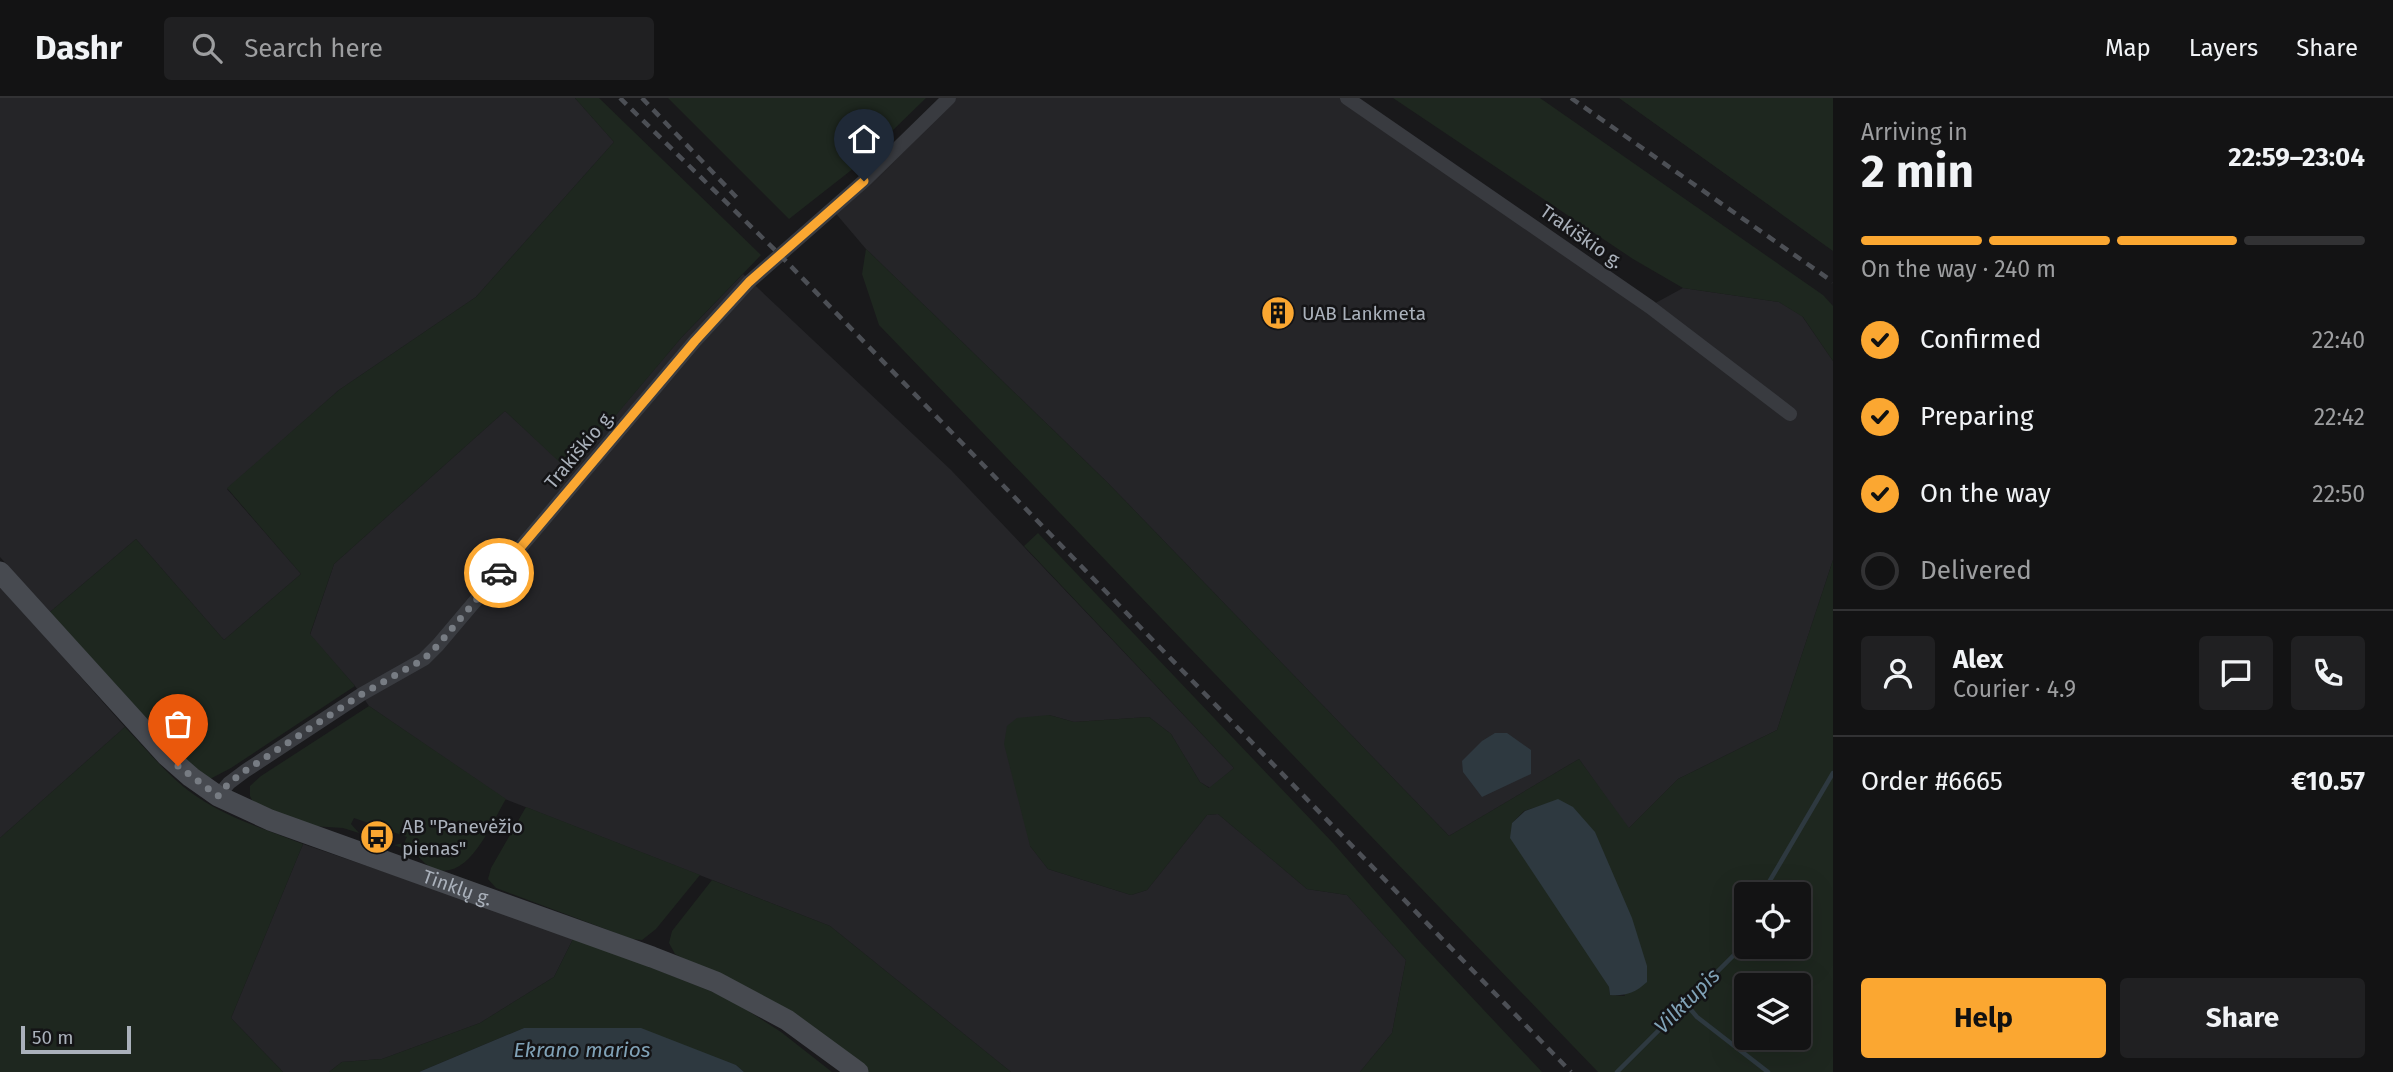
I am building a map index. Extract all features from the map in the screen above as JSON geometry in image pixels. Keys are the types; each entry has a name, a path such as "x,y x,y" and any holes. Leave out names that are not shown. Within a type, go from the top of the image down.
{"main road":[{"name":"Tinklų g.","path":"0,572 166,755 218,796 270,820 640,952 716,982 787,1020 858,1072"}],"street":[{"name":"Trakiškio g.","path":"218,796 229,783 255,764 362,694 424,659 695,341 749,282 864,181 949,98"},
{"name":"Trakiškio g.","path":"1347,98 1650,307 1790,414"}],"shaded area":[{"path":"0,98 575,98 614,142 476,297 339,390 227,489 301,574 224,640 136,539 50,612 0,557"},
{"path":"575,98 599,98 761,255 681,338 569,471 505,411 334,564 310,634 355,686 210,779 178,754 50,612 136,539 224,640 301,574 227,488 339,390 476,297 614,142"},
{"path":"668,98 926,98 854,168 789,219"},
{"path":"949,98 1347,98 1650,306 1683,288 1779,302 1802,316 1833,361 1833,560 1777,730 1678,779 1628,829 1579,759 1449,836 1107,482 866,249 832,209"},
{"path":"1393,98 1540,98 1823,295 1833,306 1833,361 1803,317 1779,302 1683,288 1633,259"},
{"path":"1619,98 1833,98 1833,251"},
{"path":"866,249 1107,482 1449,836 1579,759 1629,828 1678,779 1777,730 1833,560 1833,1072 1598,1072 879,325 862,274","holes":["1558,800 1625,996 1610,995 1609,987 1512,823 1524,811"]},
{"path":"743,274 951,470 1234,768 1210,788 1200,782 1171,734 1149,717 1074,722 1049,715 1030,846 1048,869 1131,895 1147,890 1207,815 1218,814 1307,889 1347,895 1406,960 1392,1033 1360,1072 1011,1072 830,926 505,799 369,706 310,635 334,564 505,411 569,470 681,338"},
{"path":"1038,533 1333,843 1420,942 1542,1072 1360,1072 1392,1033 1406,960 1347,895 1307,889 1218,814 1207,815 1147,890 1131,895 1048,869 1030,846 1004,744 1007,726 1017,718 1049,715 1074,722 1149,717 1171,734 1200,782 1209,788 1234,768 1024,546"},
{"path":"0,586 125,727 0,838"},
{"path":"369,706 506,799 486,836 468,860 457,867 445,871 432,868 415,854 394,845 404,843 407,837 354,818 351,824 359,833 343,828 312,826 253,802 250,786 261,776"},
{"path":"125,727 169,774 199,798 236,818 303,844 231,1018 283,1072 0,1072 0,838"},
{"path":"526,807 700,875 656,929 642,940 632,939 496,888 488,879 491,868"},
{"path":"303,844 574,937 554,977 480,1023 382,1059 342,1062 329,1072 283,1072 231,1018"},
{"path":"712,880 830,926 1011,1072 868,1072 801,1022 675,954 669,943 672,931"},
{"path":"574,937 728,998 781,1032 832,1072 744,1072 736,1065 524,1028 419,1072 329,1072 342,1062 382,1059 480,1023 554,977"}],"water":[{"path":"1495,733 1507,733 1531,750 1531,774 1482,797 1463,772 1462,761 1482,741"},
{"path":"1558,799 1573,807 1595,832 1632,918 1647,966 1647,982 1630,993 1610,995 1609,987 1510,838 1512,823 1525,811"},
{"name":"Ekrano marios","path":"524,1028 641,1028 736,1065 744,1072 419,1072"}],"waterway":[{"name":"Vilktupis","path":"1769,882 1833,773"},
{"name":"Vilktupis","path":"1617,1072 1734,955"},
{"path":"1686,1004 1697,1017 1768,1072"}],"railway":[{"path":"620,98 779,254 1571,1072"},
{"path":"642,98 741,202"},
{"path":"1571,98 1833,282"}],"way so far":[{"path":"178,766 218,796 245,771 362,694 424,659 499,573"}],"place":[{"name":"UAB Lankmeta","path":"1278,313"},
{"name":"AB \"Panevėžio pienas\"","path":"377,837"}],"route":[{"path":"499,573 695,341 749,282 864,181"}]}
